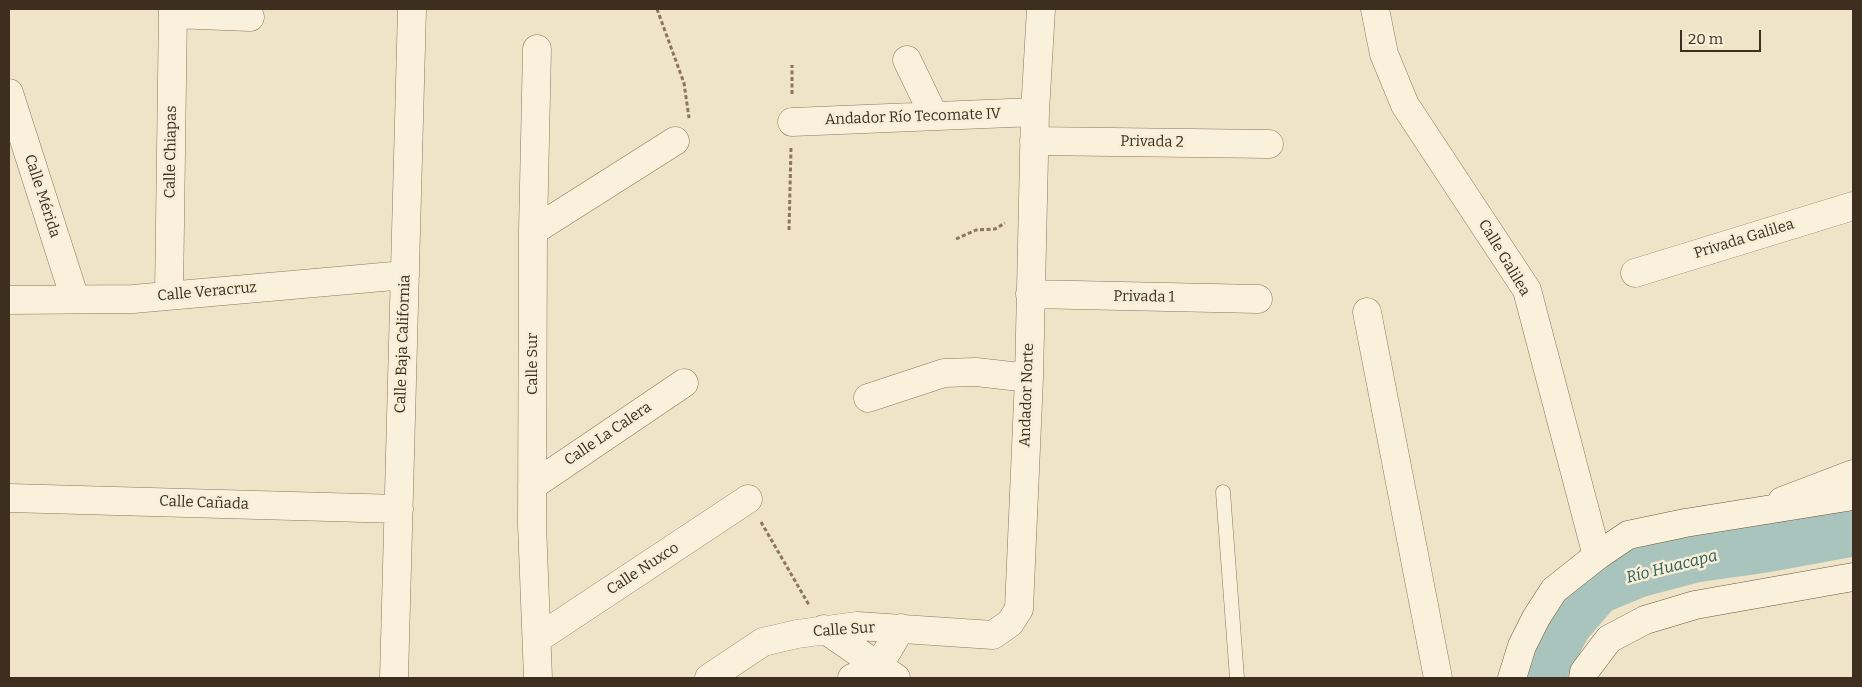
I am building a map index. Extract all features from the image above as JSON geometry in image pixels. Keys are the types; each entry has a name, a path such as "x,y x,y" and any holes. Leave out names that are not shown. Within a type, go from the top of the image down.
{"street":[{"name":"Calle Baja California","path":"394,678 412,9"},
{"name":"Andador Norte","path":"901,628 993,635 1010,623 1019,609 1029,378 1035,112 1041,9"},
{"name":"Calle Galilea","path":"1375,9 1384,54 1405,105 1528,290 1597,556"},
{"path":"173,11 250,17"},
{"name":"Calle Chiapas","path":"169,295 173,11"},
{"name":"Calle Sur","path":"537,49 533,231 532,486 538,678"},
{"path":"907,60 934,116"},
{"name":"Calle Mérida","path":"9,93 75,299"},
{"name":"Andador Río Tecomate IV","path":"792,122 1035,112"},
{"path":"533,231 674,141"},
{"name":"Privada 2","path":"1034,141 1269,144"},
{"name":"Privada Galilea","path":"1635,273 1853,206"},
{"name":"Calle Veracruz","path":"9,300 133,299 405,275"},
{"name":"Privada 1","path":"1030,294 1258,299"},
{"path":"1367,312 1438,678"},
{"path":"868,398 944,373 976,372 1029,378"},
{"name":"Calle La Calera","path":"532,486 684,383"},
{"path":"1756,511 1853,474"},
{"path":"1512,678 1522,646 1536,618 1554,590 1597,556 1628,535 1756,511 1853,496"},
{"name":"Calle Cañada","path":"9,498 398,509"},
{"name":"Calle Nuxco","path":"537,639 748,500"},
{"path":"1583,678 1584,672 1609,639 1645,620 1695,605 1853,577"},
{"name":"Calle Sur","path":"709,678 762,642 824,629 858,626 901,628"},
{"path":"887,672 901,628"},
{"path":"824,629 887,672"},
{"path":"852,678 887,672"}],"lane":[{"path":"1223,492 1237,678"}],"path":[{"path":"657,9 684,83 690,115 685,129 674,141"},
{"path":"956,239 976,230 995,229 1032,209"},
{"path":"748,500 824,629"}],"waterway":[{"name":"Río Huacapa","path":"1543,678 1543,671 1567,625 1597,590 1638,573 1695,558 1766,548 1853,532"}]}
